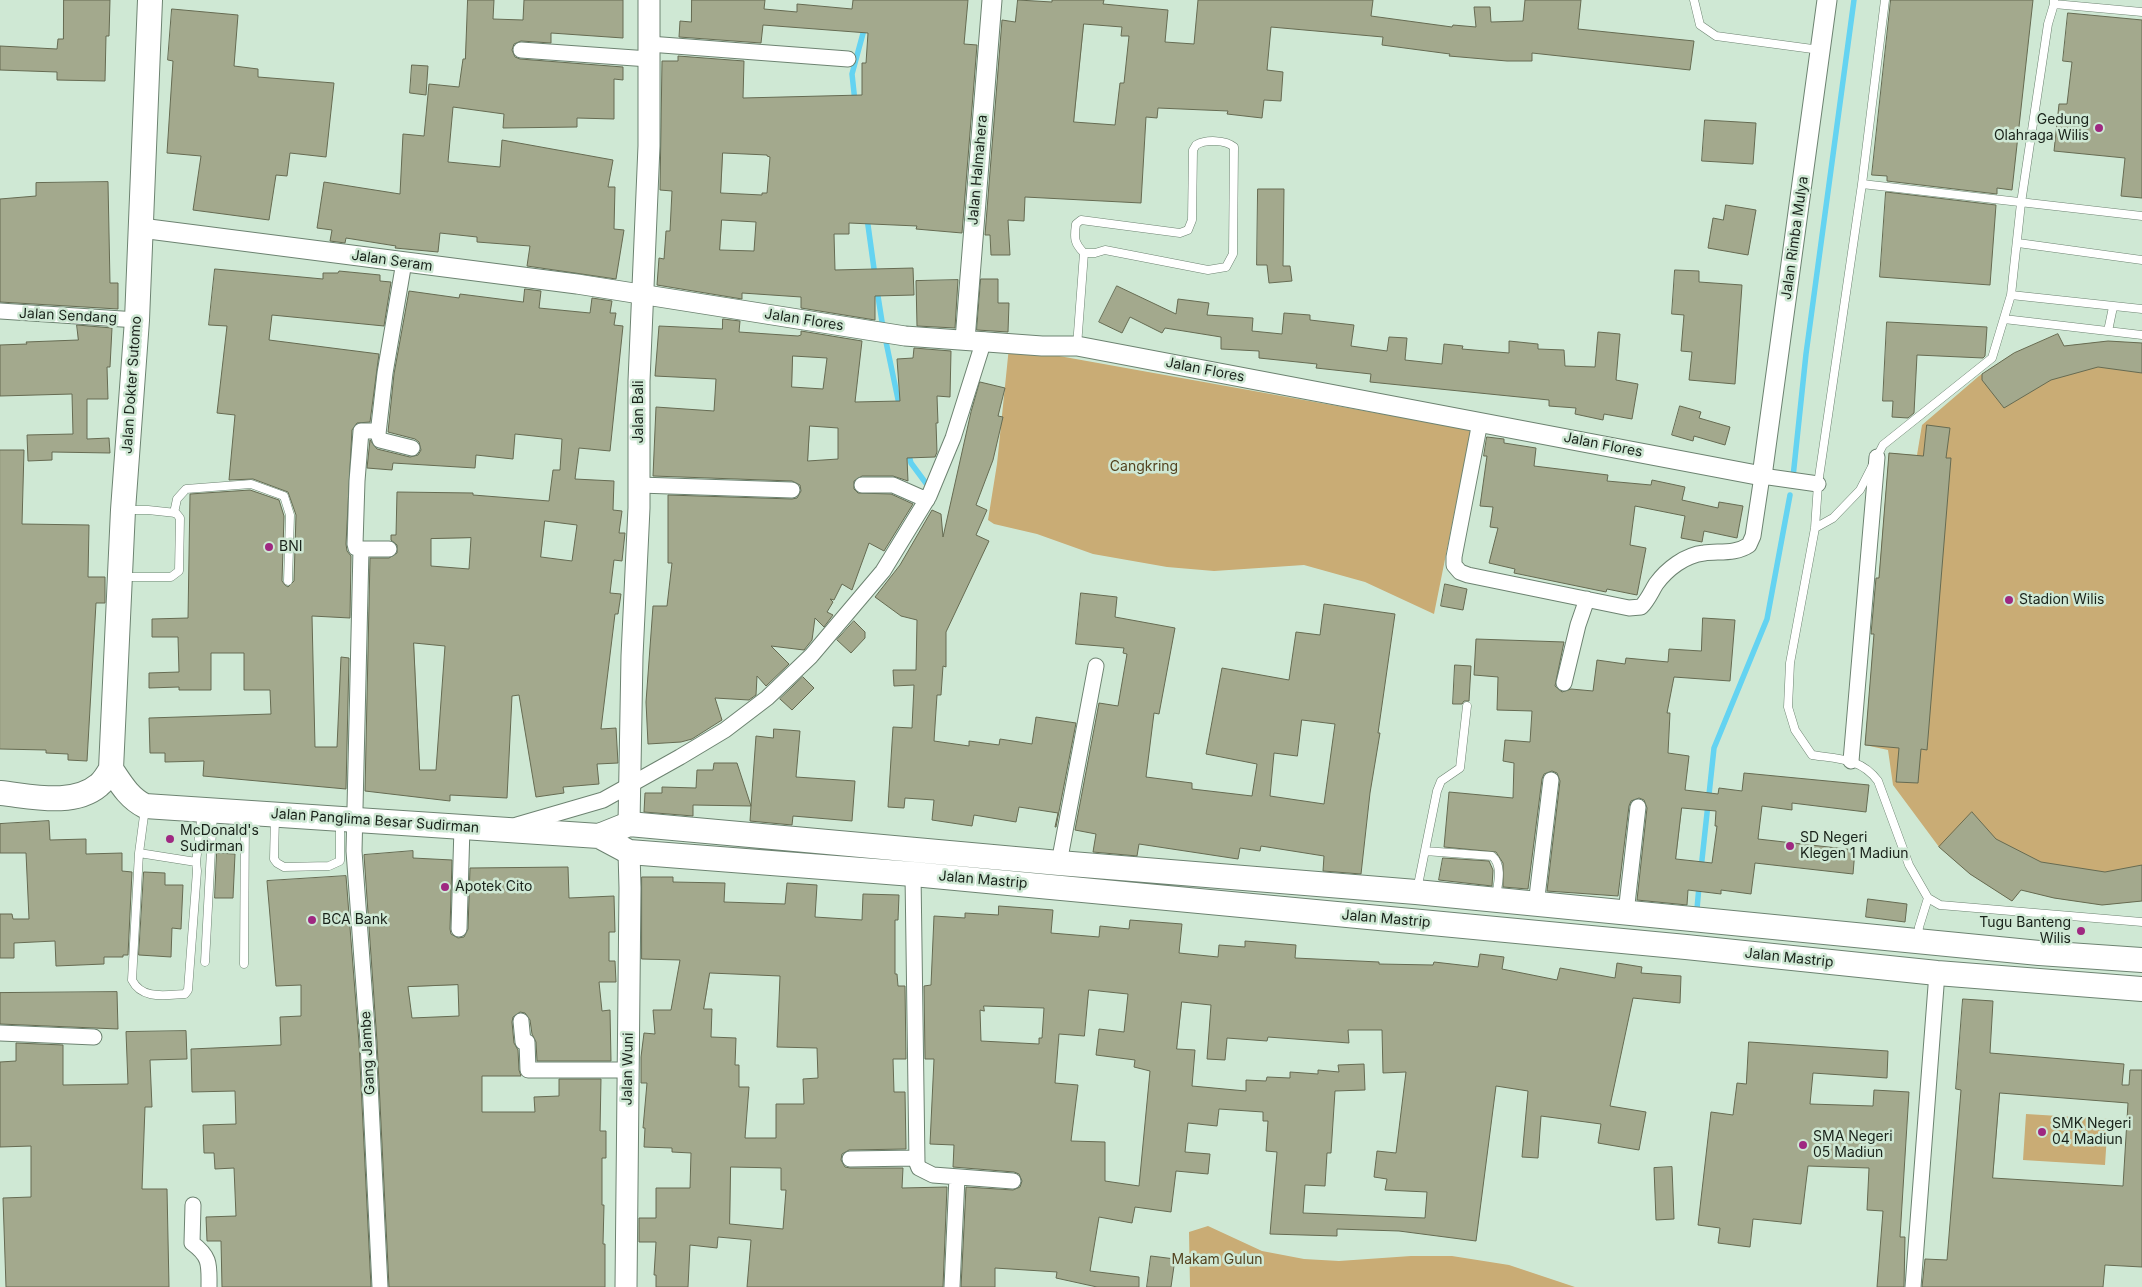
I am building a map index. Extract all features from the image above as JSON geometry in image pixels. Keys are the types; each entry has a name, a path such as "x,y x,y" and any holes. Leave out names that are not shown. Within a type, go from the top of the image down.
{"main road":[{"name":"Jalan Dokter Sutomo","path":"111,769 122,510 137,320 150,0"},
{"name":"Jalan Bali","path":"629,824 632,656 639,485 639,381 649,146 649,0"},
{"path":"0,793 55,798 85,794 100,784 111,769 136,802 146,806"},
{"name":"Jalan Panglima Besar Sudirman","path":"146,806 599,836 629,852"},
{"name":"Jalan Panglima Besar Sudirman","path":"599,836 629,824"},
{"name":"Jalan Mastrip","path":"629,824 1059,863 1416,892 1918,942 2142,960"},
{"name":"Jalan Mastrip","path":"629,852 913,874 1937,973 2142,989"},
{"name":"Jalan Wuni","path":"626,1287 629,852"},
{"path":"1170,898 1171,872"}],"street":[{"name":"Jalan Halmahera","path":"965,340 992,0"},
{"name":"Jalan Rimba Mulya","path":"1765,476 1827,0"},
{"path":"521,50 649,51 848,59"},
{"name":"Jalan Seram","path":"141,228 577,284 643,295"},
{"path":"404,262 378,431 380,440 412,448"},
{"name":"Jalan Flores","path":"643,295 905,336 984,340 1042,346 1077,346 1765,476"},
{"name":"Jalan Sendang","path":"0,312 137,320"},
{"path":"498,829 556,815 604,800 725,730 774,692 811,656 883,571 928,498 941,470 984,340"},
{"path":"1480,422 1454,557 1454,564 1460,572 1629,608 1641,607 1656,584 1681,561 1703,553 1735,550 1749,545 1753,536 1765,476 1816,484"},
{"name":"Gang Jambe","path":"378,431 361,432 355,541 355,547 361,549 347,819 354,850 368,1042 380,1287"},
{"path":"1851,761 1877,457"},
{"path":"639,485 792,490"},
{"path":"862,485 893,485 928,498"},
{"path":"361,549 389,550"},
{"path":"1564,683 1586,599"},
{"path":"1059,863 1096,666"},
{"path":"1536,905 1551,780"},
{"path":"1626,913 1638,807"},
{"path":"459,929 462,827"},
{"path":"913,874 917,1158 919,1168 924,1172 934,1175 1013,1181"},
{"path":"1913,1287 1937,973"},
{"path":"521,1021 523,1042 527,1042 528,1070 628,1070"},
{"path":"0,1033 94,1037"},
{"path":"850,1158 917,1158"},
{"path":"952,1287 957,1177"},
{"path":"193,1205 192,1243 203,1251 209,1261 209,1287"}],"lane":[{"path":"1694,0 1700,25 1716,36 1822,50"},
{"path":"1885,0 1862,184 1816,484 1815,528 1790,663 1788,707 1795,730 1812,755 1857,762 1871,772 1878,781 1909,865 1928,898 1940,906 2142,922"},
{"path":"1815,528 1833,518 1860,490 1883,445 1992,358 2011,295 2021,203 2048,24 2054,2 2142,12"},
{"path":"1208,141 1230,144 1234,147 1233,254 1226,267 1208,270 1105,250 1095,254 1084,253 1076,246 1074,239 1076,224 1082,220 1180,233 1188,230 1192,220 1193,150 1196,145 1208,141"},
{"path":"1862,184 2142,216"},
{"path":"2018,243 2142,260"},
{"path":"1077,346 1084,253"},
{"path":"2011,295 2142,309"},
{"path":"2108,331 2113,307"},
{"path":"2004,320 2142,335"},
{"path":"174,513 177,499 186,488 251,484 284,496 290,515 288,580"},
{"path":"119,577 171,577 179,571 180,518 174,513 122,510"},
{"path":"1416,892 1441,781 1460,768 1467,706"},
{"path":"146,806 139,852 132,980 141,992 155,995 185,994 188,990 196,862 208,811"},
{"path":"205,962 208,811"},
{"path":"244,964 245,812"},
{"path":"275,814 274,859 276,863 284,867 329,866 340,861 347,819"},
{"path":"1425,851 1492,856 1496,859 1498,867 1496,900"},
{"path":"139,852 196,862"},
{"path":"1918,942 1919,927 1928,898"}],"green space":[{"name":"Stadion Wilis","path":"2058,334 2064,346 2108,341 2142,343 2142,901 2102,905 2054,898 2021,890 2012,901 1970,874 1939,847 1893,785 1888,750 1865,745 1889,453 1917,455 1922,425 1979,376 2014,353"},
{"name":"Cangkring","path":"1009,347 1471,430 1434,614 1365,582 1304,565 1214,571 1167,567 1093,554 1037,534 994,524 988,520 997,464"},
{"path":"2026,1114 2108,1119 2105,1165 2023,1160"},
{"name":"Makam Gulun","path":"1208,1226 1262,1251 1304,1259 1339,1261 1411,1256 1452,1256 1509,1265 1575,1287 1190,1287 1189,1232"}],"building":[{"path":"64,0 110,0 109,36 106,36 105,81 57,80 57,72 0,70 0,46 57,49 58,39 63,39"},
{"path":"468,0 494,0 493,19 523,20 524,0 623,0 623,38 551,33 551,43 521,41 514,44 512,50 515,57 520,59 623,67 623,80 614,79 614,119 577,118 577,127 503,128 504,114 453,107 448,162 500,167 502,140 613,160 608,187 615,187 614,229 624,230 616,279 527,266 530,246 477,242 477,237 440,233 438,252 395,248 396,246 346,238 345,243 330,241 332,230 317,228 324,182 400,194 403,134 424,136 429,84 459,87 463,59 465,59"},
{"path":"692,0 765,0 764,9 797,12 797,4 852,9 853,0 968,0 964,44 977,45 962,233 916,229 917,226 849,223 849,234 834,234 835,270 913,268 914,295 875,296 875,320 801,308 801,297 742,293 742,299 657,285 659,258 664,259 666,231 670,231 672,191 660,190 662,61 678,61 678,56 744,61 743,98 862,95 862,63 866,63 868,33 763,25 761,43 679,37 680,21 691,22","holes":["723,153 767,155 770,157 767,193 762,193 762,195 721,193","722,220 756,222 754,251 720,250"]},
{"path":"1018,0 1052,2 1052,0 1104,0 1103,4 1168,10 1165,42 1194,44 1198,0 1373,0 1371,16 1452,27 1453,25 1476,27 1474,7 1490,7 1491,22 1523,21 1525,0 1581,0 1578,29 1694,41 1690,70 1532,53 1532,61 1507,61 1449,56 1450,54 1382,45 1383,37 1271,27 1267,70 1283,72 1281,101 1264,100 1262,118 1227,114 1228,111 1158,108 1157,118 1146,117 1141,203 1025,197 1024,221 1008,220 1010,255 991,255 990,235 985,235 1002,20 1015,22","holes":["1084,24 1122,27 1121,36 1129,36 1124,83 1120,83 1115,125 1074,122"]},
{"path":"1891,0 2033,0 2012,190 1997,188 1997,194 1887,181 1887,176 1872,175"},
{"path":"172,9 238,15 234,66 258,69 258,77 334,83 326,157 290,153 287,176 276,175 269,220 193,210 201,156 167,153 173,61 168,60"},
{"name":"Gedung Olahraga Wilis","path":"2068,13 2142,20 2142,198 2121,196 2125,158 2054,151 2059,104 2067,104 2072,62 2063,61"},
{"path":"412,65 428,66 426,95 410,93"},
{"path":"1705,120 1756,123 1753,164 1702,161"},
{"path":"108,182 110,283 118,283 118,309 0,302 0,199 36,196 36,183"},
{"path":"1258,189 1284,189 1283,266 1290,266 1292,281 1269,283 1267,265 1257,265"},
{"path":"1886,192 1996,205 1990,285 1880,277"},
{"path":"1726,205 1756,210 1748,255 1708,248 1713,218 1723,220"},
{"path":"215,269 323,279 323,273 338,273 339,271 380,275 380,281 391,282 384,326 272,315 269,340 379,354 370,422 357,423 352,430 346,544 347,551 351,556 350,618 312,616 315,747 337,747 341,657 349,658 346,789 203,776 204,761 165,762 165,753 150,753 149,718 271,714 270,690 244,690 244,653 211,653 211,690 179,690 179,687 149,688 149,673 179,672 178,637 152,637 152,619 188,618 190,494 250,490 279,500 284,516 282,581 288,587 294,581 296,515 288,492 253,479 229,480 235,415 217,413 227,326 209,325"},
{"path":"1675,270 1699,271 1699,282 1742,285 1735,384 1689,380 1692,352 1681,351 1684,315 1672,314"},
{"path":"981,279 998,279 998,303 1009,303 1008,332 977,330"},
{"path":"958,280 955,328 917,326 916,281"},
{"path":"1117,286 1176,314 1178,299 1209,303 1207,315 1253,318 1252,331 1282,334 1284,313 1310,315 1310,320 1354,325 1351,346 1387,351 1389,337 1407,338 1405,360 1442,364 1444,344 1463,346 1462,349 1509,353 1509,341 1538,344 1538,349 1564,350 1565,366 1595,367 1598,332 1620,334 1616,380 1638,384 1632,419 1604,414 1603,420 1575,414 1576,408 1549,406 1549,400 1370,382 1371,374 1316,368 1317,364 1259,358 1259,351 1221,349 1221,337 1165,328 1162,333 1130,317 1122,333 1099,322"},
{"path":"525,289 541,291 539,308 590,313 592,298 612,301 610,313 616,313 614,325 623,326 610,451 579,448 575,479 614,481 613,510 622,511 619,533 625,533 622,561 614,560 610,593 621,594 618,614 615,614 601,729 616,728 618,763 597,764 599,784 563,787 564,793 536,797 519,695 512,696 507,798 450,795 450,801 365,791 370,558 389,558 397,553 397,545 391,540 391,535 396,535 397,492 473,493 473,495 549,501 553,470 560,470 562,439 515,434 513,459 476,455 475,468 393,463 392,470 367,468 370,440 377,449 410,457 418,455 421,450 419,442 415,439 388,432 394,374 409,291 459,298 460,294 523,302","holes":["545,521 577,525 572,561 541,557","471,538 469,569 431,566 431,539","414,643 445,646 436,770 420,770"]},
{"path":"723,319 740,321 739,332 798,336 801,335 801,331 862,341 855,402 900,401 897,359 913,358 914,348 951,351 950,397 937,396 938,423 936,423 937,452 935,457 907,458 908,481 893,476 862,476 854,481 854,489 858,493 891,494 913,504 884,551 869,543 852,590 842,584 834,600 830,599 833,602 827,612 833,615 824,627 815,618 812,640 804,650 771,646 789,664 766,686 757,676 756,695 749,700 715,698 722,720 692,739 681,742 648,744 646,702 653,606 667,606 672,563 668,563 668,495 792,499 797,498 801,491 800,485 792,481 653,476 656,407 714,411 716,379 655,376 659,326 722,329","holes":["793,356 827,358 823,389 792,387","810,426 838,428 838,459 808,461"]},
{"path":"1887,322 1987,327 1985,356 1983,358 1917,355 1914,413 1908,418 1892,417 1893,401 1883,401"},
{"path":"77,325 112,328 110,367 107,367 108,399 87,399 87,439 109,438 110,453 52,452 52,460 28,461 27,435 73,434 72,394 0,396 0,345 78,340"},
{"path":"2058,334 2064,346 2108,341 2142,343 2142,373 2098,367 2051,380 2004,408 1982,380 1982,374 2014,353"},
{"path":"980,382 1005,388 998,416 1003,417 993,460 976,505 987,510 976,535 989,541 946,632 946,667 943,666 941,695 937,695 934,741 969,746 969,741 999,745 1000,739 1032,744 1036,717 1076,723 1056,827 1058,813 1019,807 1016,822 974,815 972,826 932,820 934,800 905,798 904,808 888,807 893,727 912,728 914,685 894,686 893,670 916,670 917,620 901,616 875,597 900,565 932,510 941,514 943,537 971,412"},
{"path":"1680,406 1701,412 1699,418 1730,427 1725,445 1694,436 1693,441 1672,435"},
{"path":"1927,425 1950,428 1946,458 1951,458 1927,750 1921,749 1918,783 1896,782 1899,748 1865,745 1874,634 1871,634 1876,578 1879,578 1889,453 1923,456"},
{"path":"1487,437 1504,439 1504,443 1536,448 1534,466 1608,475 1607,481 1651,485 1652,480 1685,487 1682,500 1718,508 1719,502 1743,506 1737,538 1704,531 1702,542 1681,538 1685,516 1635,506 1630,545 1646,548 1637,595 1607,589 1606,592 1514,573 1515,569 1489,563 1498,528 1490,527 1493,507 1480,506 1487,456 1484,456"},
{"path":"0,450 24,450 22,524 89,525 88,577 105,577 105,603 96,603 87,761 68,760 68,754 46,753 46,750 0,749"},
{"path":"1445,584 1467,589 1463,610 1441,606"},
{"path":"1081,593 1117,597 1115,617 1175,628 1159,714 1154,713 1146,777 1192,783 1192,789 1252,796 1257,764 1206,754 1222,668 1289,680 1296,632 1320,635 1324,604 1395,614 1378,733 1380,733 1370,793 1361,874 1323,871 1324,856 1261,846 1260,851 1240,848 1238,859 1139,844 1137,856 1093,852 1096,834 1075,830 1099,703 1118,706 1127,654 1123,653 1124,648 1076,644","holes":["1302,720 1335,724 1324,804 1270,796 1274,753 1297,756"]},
{"path":"1703,618 1735,620 1730,681 1674,677 1667,713 1670,713 1668,753 1689,756 1685,790 1718,794 1719,788 1742,791 1744,773 1869,785 1866,812 1792,803 1792,810 1762,806 1758,839 1855,850 1853,874 1755,863 1751,894 1721,890 1721,894 1688,890 1687,905 1637,900 1647,808 1644,800 1639,798 1631,801 1629,806 1618,896 1547,891 1560,781 1557,773 1552,771 1544,774 1542,779 1528,889 1503,887 1503,863 1496,852 1444,847 1449,792 1513,798 1514,763 1503,761 1505,740 1530,742 1532,711 1497,710 1498,677 1474,675 1476,639 1564,642 1555,686 1562,692 1571,689 1593,691 1597,660 1625,664 1626,658 1668,662 1669,649 1701,651","holes":["1682,808 1716,811 1715,826 1717,826 1712,863 1676,859"]},
{"path":"854,621 865,632 865,638 851,653 837,640"},
{"path":"1455,665 1471,666 1469,701 1464,701 1462,704 1453,704"},
{"path":"803,677 814,688 792,710 780,699"},
{"path":"774,729 800,731 796,777 855,781 852,821 793,816 792,825 750,821 756,736 773,738"},
{"path":"714,763 737,763 751,806 693,805 693,816 644,812 645,793 662,793 662,787 696,788 697,770 713,770"},
{"path":"1972,812 1996,839 2041,862 2105,872 2142,865 2142,901 2102,905 2054,898 2021,890 2012,901 1970,874 1939,847"},
{"path":"49,821 50,840 86,839 86,854 122,853 122,871 132,872 128,955 123,955 123,957 104,957 104,964 56,966 55,941 14,943 14,958 0,958 0,914 12,914 13,919 29,919 26,853 0,853 0,824"},
{"path":"413,851 413,858 452,860 450,929 451,934 458,938 464,937 468,929 470,868 568,867 569,898 614,896 615,932 609,932 609,961 615,961 616,982 599,982 602,1011 610,1010 611,1061 537,1061 536,1042 532,1034 530,1020 525,1013 520,1012 513,1017 512,1022 521,1076 482,1076 482,1112 535,1112 534,1097 559,1096 559,1079 601,1079 600,1131 606,1131 606,1158 602,1158 605,1287 389,1287 377,1042 364,855","holes":["458,985 459,1016 412,1018 408,987"]},
{"path":"217,853 235,854 233,898 215,898"},
{"path":"1443,858 1489,861 1493,870 1492,886 1439,880"},
{"path":"144,872 165,873 165,885 183,885 181,929 172,928 171,957 139,955"},
{"path":"346,876 359,1043 371,1287 222,1287 221,1241 207,1241 206,1217 236,1216 234,1168 215,1169 214,1153 204,1153 203,1125 236,1124 235,1091 192,1092 191,1049 281,1045 280,1017 301,1016 301,985 276,986 267,881"},
{"path":"642,877 673,877 673,882 725,883 724,902 785,904 787,883 817,885 815,917 862,920 863,894 899,895 898,920 895,920 895,974 897,974 898,986 905,986 906,1059 893,1059 894,1092 905,1092 906,1149 849,1150 842,1154 841,1160 845,1167 850,1168 903,1168 902,1188 947,1187 943,1287 747,1287 751,1240 718,1237 717,1248 690,1245 688,1287 656,1287 656,1275 654,1275 656,1242 639,1242 639,1218 656,1218 656,1188 690,1188 691,1153 672,1152 672,1148 644,1147 645,1128 643,1128 647,1083 641,1083 641,1057 644,1033 655,1034 653,1010 671,1010 680,960 642,959","holes":["710,973 780,976 777,1047 817,1048 818,1078 803,1079 804,1104 776,1104 776,1138 745,1138 749,1087 739,1087 739,1065 735,1065 736,1038 711,1037 712,1009 704,1009","731,1167 781,1168 781,1190 786,1190 783,1229 730,1224"]},
{"path":"1868,899 1907,904 1905,922 1866,917"},
{"path":"999,906 1053,910 1051,933 1099,937 1100,926 1129,929 1130,920 1182,924 1179,953 1218,957 1219,945 1245,947 1245,941 1296,945 1295,958 1379,962 1379,964 1433,965 1434,962 1478,967 1480,954 1504,957 1502,969 1557,980 1560,968 1615,978 1617,963 1642,967 1641,973 1681,976 1680,1003 1633,998 1610,1106 1646,1112 1639,1150 1598,1143 1601,1124 1541,1116 1538,1158 1522,1157 1528,1091 1496,1086 1476,1241 1399,1231 1337,1229 1337,1236 1270,1234 1277,1152 1266,1151 1268,1121 1263,1121 1263,1112 1219,1109 1217,1126 1188,1123 1185,1152 1210,1154 1208,1174 1176,1171 1171,1212 1135,1207 1132,1223 1099,1217 1090,1271 1139,1277 1139,1287 1097,1287 1056,1278 1057,1272 995,1268 995,1287 961,1287 966,1187 1013,1190 1020,1187 1022,1181 1019,1174 1014,1172 953,1167 954,1145 930,1144 934,1059 925,1059 924,986 931,985 934,916 965,918 965,913 998,915","holes":["1089,990 1128,994 1124,1032 1099,1029 1096,1055 1135,1060 1134,1067 1150,1071 1139,1186 1105,1181 1105,1142 1071,1141 1078,1085 1055,1083 1059,1034 1084,1036","1182,1002 1211,1005 1207,1059 1225,1060 1227,1038 1267,1041 1268,1037 1349,1043 1348,1030 1382,1030 1383,1073 1406,1072 1396,1153 1377,1151 1374,1177 1387,1179 1385,1190 1427,1192 1425,1218 1303,1213 1305,1185 1325,1186 1327,1153 1331,1153 1335,1091 1365,1090 1364,1064 1338,1065 1339,1072 1318,1070 1318,1074 1290,1072 1290,1078 1267,1077 1266,1081 1246,1080 1246,1091 1192,1086 1195,1050 1177,1049","984,1006 1044,1008 1042,1038 1039,1038 1039,1044 981,1041 980,1010 984,1011"]},
{"path":"117,992 118,1029 0,1024 0,993"},
{"path":"1963,999 1993,1001 1990,1053 2124,1064 2122,1085 2129,1085 2130,1070 2142,1070 2142,1267 2105,1265 2103,1287 1922,1287 1925,1259 1947,1260 1961,1090 1956,1089","holes":["2000,1093 2128,1103 2123,1186 1993,1178"]},
{"path":"186,1031 187,1059 150,1060 152,1107 145,1107 142,1189 167,1189 169,1287 6,1287 3,1198 31,1197 31,1146 0,1147 0,1062 16,1061 16,1043 63,1045 63,1085 128,1084 126,1032"},
{"path":"1749,1042 1888,1051 1887,1078 1813,1073 1810,1104 1873,1106 1874,1090 1909,1092 1900,1237 1905,1237 1904,1287 1877,1287 1883,1211 1867,1210 1869,1168 1808,1166 1801,1224 1753,1219 1750,1247 1718,1243 1720,1228 1698,1225 1711,1112 1733,1115 1737,1083 1746,1084"},
{"path":"1672,1167 1674,1219 1656,1220 1654,1168"},
{"path":"1151,1256 1175,1259 1171,1287 1147,1287"}],"waterway":[{"path":"1793,477 1806,354 1854,0"},
{"path":"855,102 852,74 865,26"},
{"path":"867,218 875,276"},
{"path":"877,290 883,328"},
{"path":"885,337 900,409"},
{"path":"908,452 911,463 928,486"},
{"path":"1701,869 1714,748 1767,619 1790,495"},
{"path":"1697,909 1699,886"}],"place":[{"name":"Gedung Olahraga Wilis","path":"2099,128"},
{"name":"BNI","path":"269,547"},
{"name":"Stadion Wilis","path":"2009,600"},
{"name":"McDonald's Sudirman","path":"170,839"},
{"name":"SD Negeri Klegen 1 Madiun","path":"1790,846"},
{"name":"Apotek Cito","path":"445,887"},
{"name":"BCA Bank","path":"312,920"},
{"name":"Tugu Banteng Wilis","path":"2081,931"},
{"name":"SMK Negeri 04 Madiun","path":"2042,1132"},
{"name":"SMA Negeri 05 Madiun","path":"1803,1145"}]}
